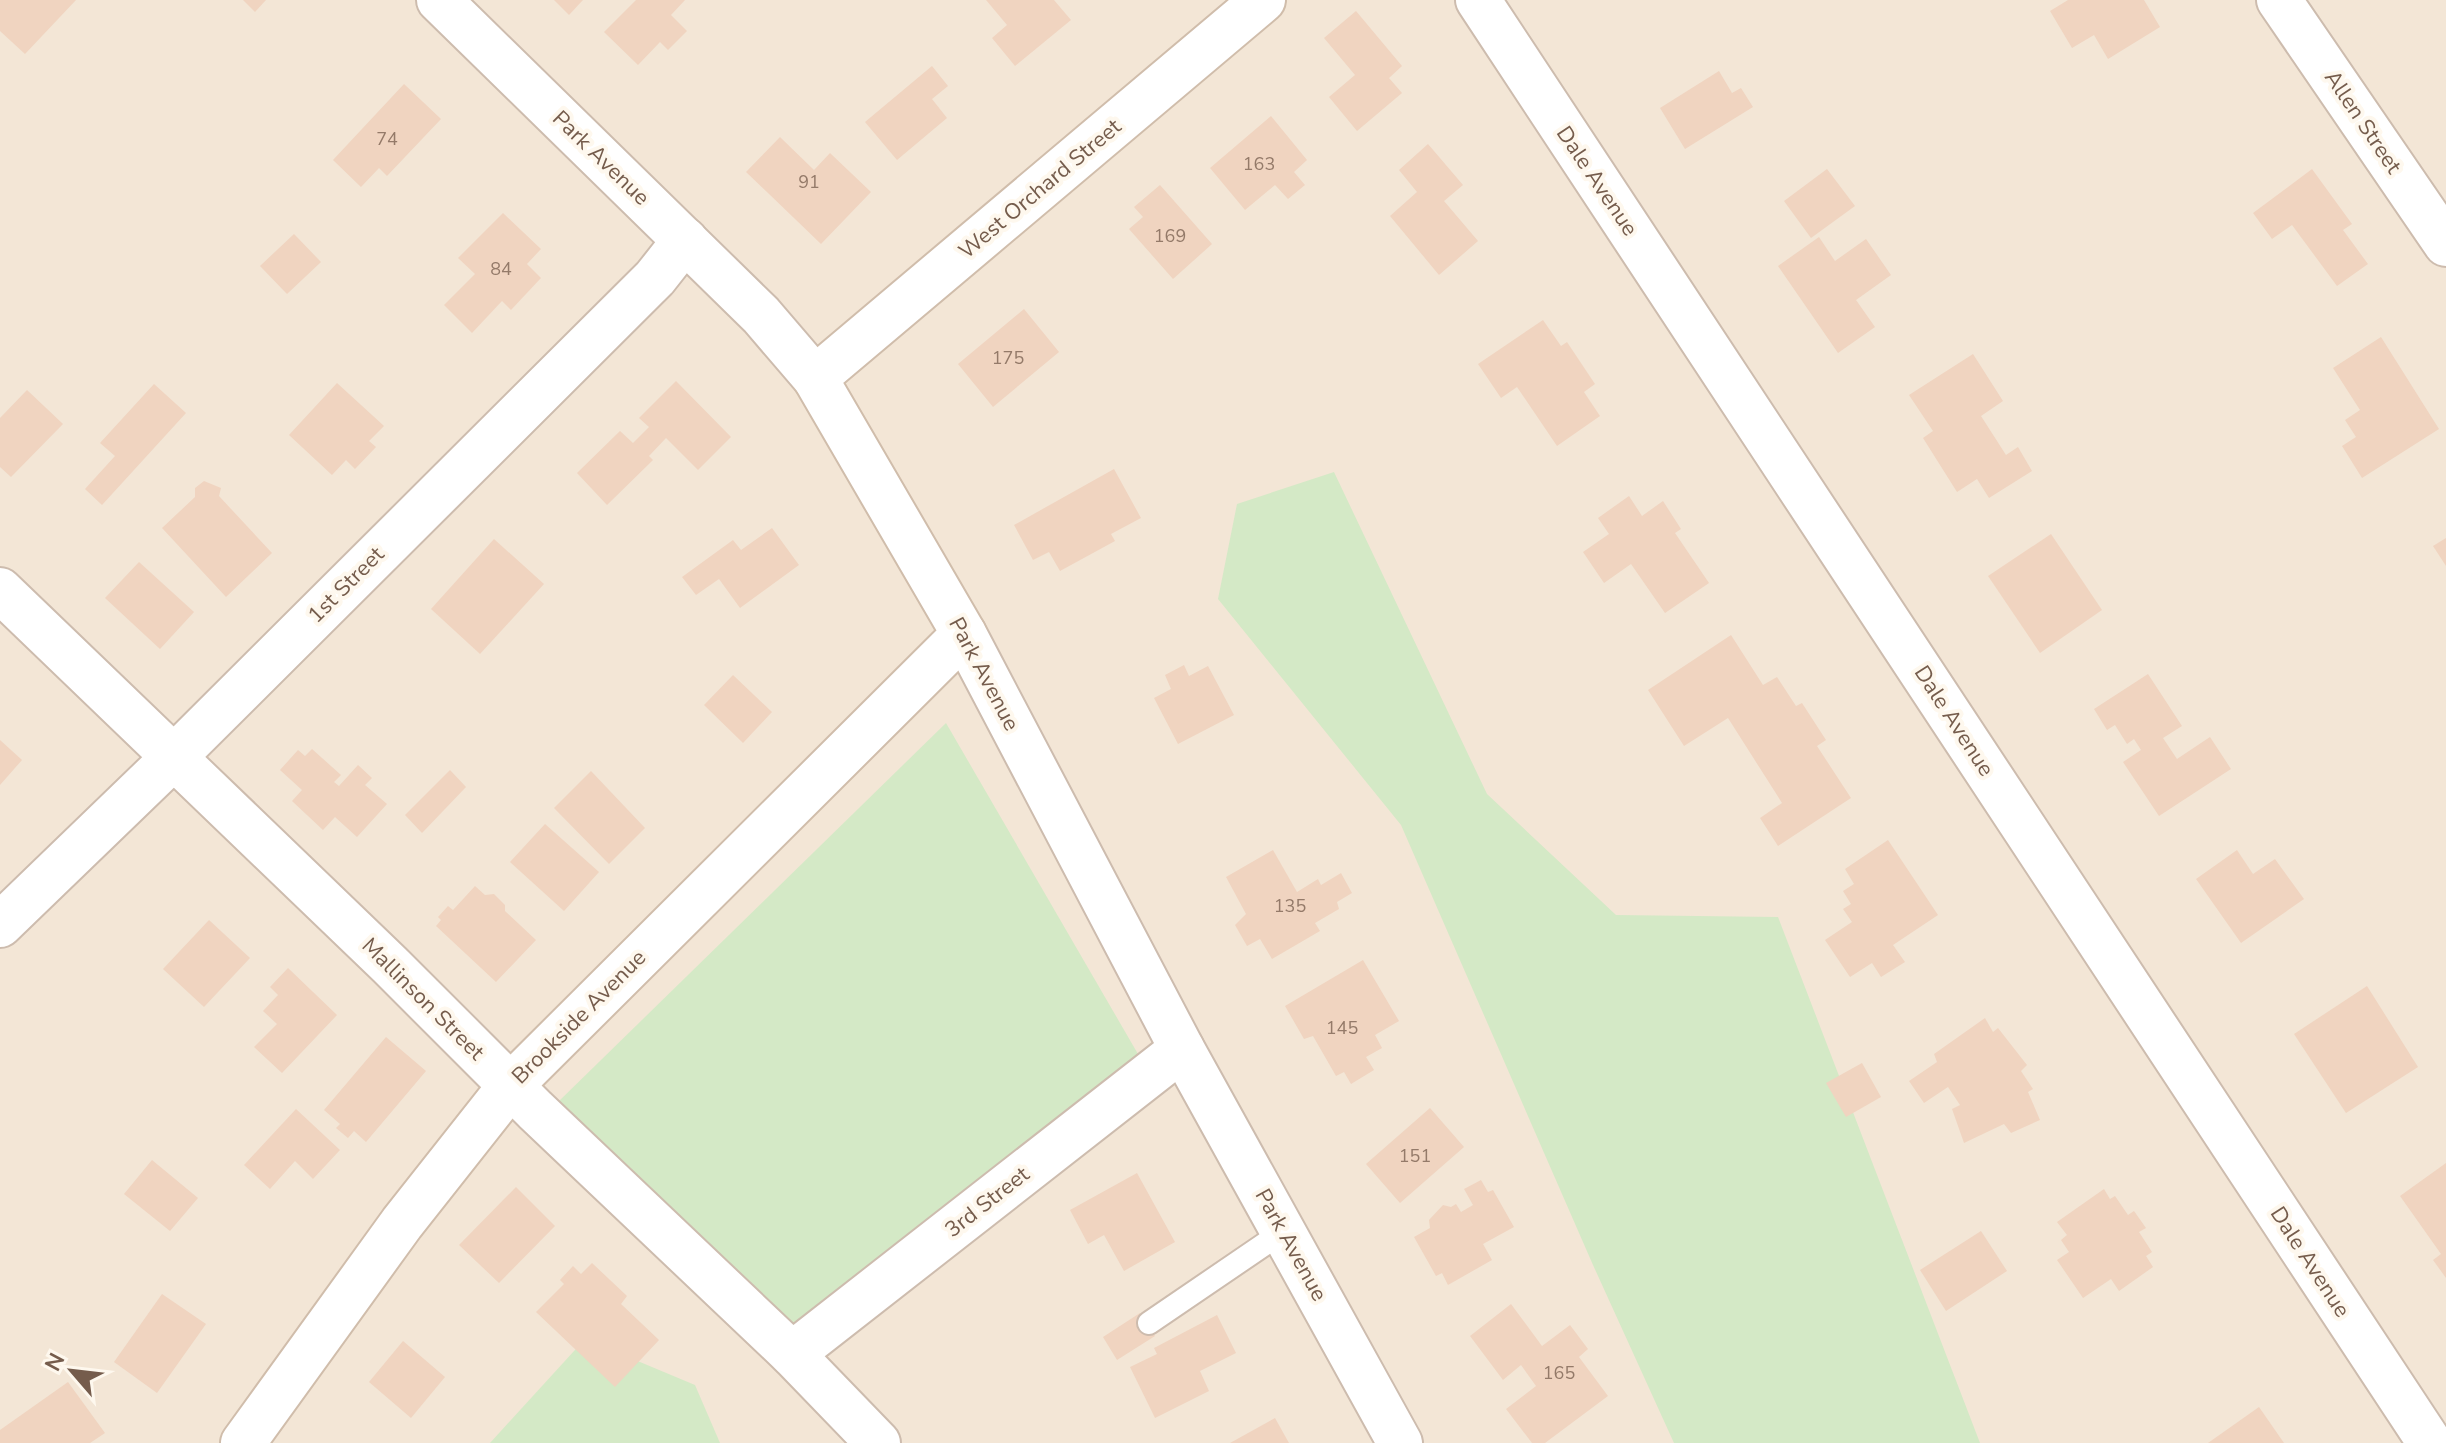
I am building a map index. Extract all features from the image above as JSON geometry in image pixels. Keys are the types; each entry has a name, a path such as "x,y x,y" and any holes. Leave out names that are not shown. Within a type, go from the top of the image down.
{"street":[{"name":"Park Avenue","path":"439,0 761,315 815,378 964,634 1182,1049 1400,1443"},
{"name":"West Orchard Street","path":"815,378 1263,0"},
{"name":"Dale Avenue","path":"1478,0 2430,1443"},
{"name":"Allen Street","path":"2279,0 2446,244"},
{"name":"1st Street","path":"0,925 173,758 655,278 685,240"},
{"name":"Mallinson Street","path":"0,590 792,1354 878,1443"},
{"name":"Brookside Avenue","path":"243,1443 402,1223 511,1085 964,634"},
{"name":"3rd Street","path":"792,1354 1182,1049"}],"lane":[{"path":"1149,1323 1284,1231"}],"shaded area":[{"path":"0,0 2446,0 2446,1443 0,1443"}],"green space":[{"path":"1334,472 1487,794 1616,915 1778,917 1980,1443 1674,1443 1401,825 1218,599 1237,504"},
{"path":"946,723 1138,1054 798,1330 557,1103"},
{"path":"585,1339 695,1385 720,1443 490,1443"}],"building":[{"path":"0,0 76,0 25,54 0,31"},
{"path":"243,0 266,0 255,12"},
{"path":"554,0 583,0 569,15"},
{"path":"636,0 685,0 671,15 687,31 668,50 660,42 638,65 604,32"},
{"path":"986,0 1054,0 1071,20 1015,66 992,38 1007,25"},
{"path":"2068,0 2144,0 2160,27 2108,59 2094,35 2072,48 2050,11"},
{"path":"1356,11 1402,66 1389,78 1402,93 1357,131 1329,97 1355,75 1324,38"},
{"path":"932,66 948,86 932,99 947,118 897,160 865,122"},
{"path":"1719,71 1732,93 1741,88 1753,107 1685,149 1660,108"},
{"path":"404,84 441,119 387,176 379,168 361,187 333,160"},
{"path":"1271,116 1307,160 1294,172 1305,185 1288,199 1275,185 1245,210 1210,168"},
{"path":"780,137 814,170 830,153 871,192 821,244 746,172"},
{"path":"1428,144 1463,185 1444,201 1478,241 1439,275 1390,216 1417,192 1399,170"},
{"path":"1827,169 1855,206 1811,238 1784,201"},
{"path":"2312,169 2352,224 2343,230 2368,264 2337,286 2292,225 2272,239 2253,213"},
{"path":"1160,185 1212,244 1173,279 1129,229 1143,217 1134,207"},
{"path":"503,213 541,249 527,264 541,278 511,310 502,301 472,333 444,305 475,274 458,258"},
{"path":"294,234 321,262 287,294 260,266"},
{"path":"1819,237 1835,261 1866,239 1891,275 1856,300 1875,327 1838,353 1778,266"},
{"path":"1024,309 1059,352 993,407 958,364"},
{"path":"1543,320 1561,346 1567,342 1595,384 1584,392 1600,416 1557,446 1517,387 1501,398 1478,364"},
{"path":"2381,337 2439,429 2362,478 2342,446 2356,437 2345,420 2360,410 2333,368"},
{"path":"1973,354 2003,401 1981,416 2006,455 2018,447 2032,471 1989,498 1977,479 1957,492 1923,438 1933,431 1909,395"},
{"path":"676,381 731,437 698,470 666,438 649,456 653,460 607,505 577,473 620,431 633,443 649,427 639,418"},
{"path":"337,383 384,426 369,441 376,447 355,469 346,460 332,475 289,435"},
{"path":"154,384 186,413 102,505 85,489 115,456 100,443"},
{"path":"27,390 63,424 11,477 0,467 0,418"},
{"path":"1114,469 1141,518 1111,534 1115,541 1060,571 1049,552 1033,560 1014,525"},
{"path":"204,481 221,488 219,496 272,553 226,597 162,528 195,497 195,488"},
{"path":"1629,496 1642,516 1663,501 1681,529 1675,533 1709,583 1665,613 1631,564 1604,583 1583,552 1609,534 1598,518"},
{"path":"772,528 799,565 740,608 719,579 696,595 682,577 733,540 741,550"},
{"path":"2051,534 2102,610 2040,653 1988,576"},
{"path":"2446,538 2446,566 2433,546"},
{"path":"494,539 544,584 480,654 431,609"},
{"path":"139,562 194,612 160,649 105,598"},
{"path":"1731,635 1763,685 1777,677 1796,706 1802,703 1826,740 1817,746 1851,798 1778,846 1760,818 1782,803 1728,718 1684,746 1648,690"},
{"path":"1184,665 1189,676 1208,666 1234,715 1178,744 1154,698 1171,689 1165,675"},
{"path":"2148,674 2182,726 2163,738 2177,759 2210,737 2231,769 2159,816 2123,762 2141,750 2134,739 2127,744 2115,725 2107,730 2094,709"},
{"path":"733,675 772,712 743,743 704,705"},
{"path":"0,740 22,760 0,785"},
{"path":"312,749 341,775 334,782 339,786 358,765 372,778 365,785 387,804 357,837 335,817 323,830 292,801 302,790 280,770 298,750 305,756"},
{"path":"450,770 466,787 422,833 405,815"},
{"path":"591,771 645,828 609,864 554,808"},
{"path":"545,824 599,872 564,911 510,862"},
{"path":"1888,840 1938,915 1893,945 1905,962 1881,977 1872,963 1850,977 1825,940 1852,922 1843,909 1851,904 1843,891 1854,884 1845,869"},
{"path":"1273,850 1297,892 1318,879 1321,885 1341,873 1352,893 1337,902 1339,909 1315,923 1320,931 1272,959 1260,939 1247,946 1235,925 1246,914 1226,877"},
{"path":"2237,850 2253,874 2275,859 2304,899 2241,943 2196,879"},
{"path":"475,886 485,895 494,894 505,905 505,911 536,940 496,982 436,926 441,920 438,917 448,906 453,910"},
{"path":"209,920 250,958 204,1007 163,969"},
{"path":"1363,960 1399,1021 1375,1035 1382,1048 1366,1057 1374,1070 1351,1084 1344,1072 1336,1076 1313,1036 1304,1039 1285,1006"},
{"path":"288,968 337,1015 282,1073 254,1047 277,1024 263,1011 278,995 270,987"},
{"path":"2367,986 2418,1067 2346,1113 2294,1034"},
{"path":"1985,1018 1993,1032 1998,1028 2027,1065 2021,1071 2033,1089 2028,1092 2040,1120 2011,1133 2004,1124 1964,1143 1952,1109 1960,1105 1948,1087 1924,1103 1909,1081 1937,1062 1934,1054"},
{"path":"386,1037 426,1071 366,1142 354,1131 348,1138 336,1128 340,1124 324,1110"},
{"path":"1862,1063 1881,1097 1846,1117 1826,1083"},
{"path":"1430,1108 1464,1147 1400,1203 1366,1164"},
{"path":"296,1109 340,1150 313,1179 295,1161 270,1189 244,1165"},
{"path":"152,1160 198,1198 170,1231 124,1194"},
{"path":"2446,1163 2446,1278 2433,1260 2441,1254 2400,1196"},
{"path":"1137,1173 1175,1242 1124,1271 1104,1235 1088,1244 1070,1210"},
{"path":"1481,1180 1488,1192 1493,1190 1514,1227 1483,1244 1492,1260 1448,1285 1442,1273 1436,1276 1414,1237 1430,1228 1429,1220 1443,1205 1451,1207 1456,1204 1461,1212 1473,1205 1464,1189"},
{"path":"516,1187 555,1226 499,1283 459,1245"},
{"path":"2104,1189 2110,1199 2115,1196 2128,1215 2134,1211 2146,1228 2139,1232 2152,1252 2146,1256 2153,1267 2119,1291 2111,1279 2083,1298 2057,1260 2069,1252 2061,1240 2067,1235 2057,1222"},
{"path":"1981,1231 2007,1271 1946,1311 1920,1270"},
{"path":"592,1263 627,1296 621,1304 659,1340 615,1387 536,1312 564,1284 560,1280 573,1266 581,1274"},
{"path":"162,1294 206,1324 157,1393 114,1362"},
{"path":"1511,1304 1542,1346 1570,1325 1588,1349 1579,1357 1608,1396 1545,1443 1532,1443 1506,1409 1536,1386 1521,1365 1503,1380 1470,1336"},
{"path":"1140,1313 1155,1336 1117,1360 1103,1337"},
{"path":"1217,1315 1236,1353 1200,1371 1209,1391 1155,1418 1130,1367 1157,1354 1154,1348"},
{"path":"403,1341 445,1377 411,1418 369,1382"},
{"path":"68,1382 105,1433 90,1443 0,1443 0,1430"},
{"path":"2259,1407 2284,1443 2208,1443"},
{"path":"1275,1418 1289,1443 1230,1443"}]}
